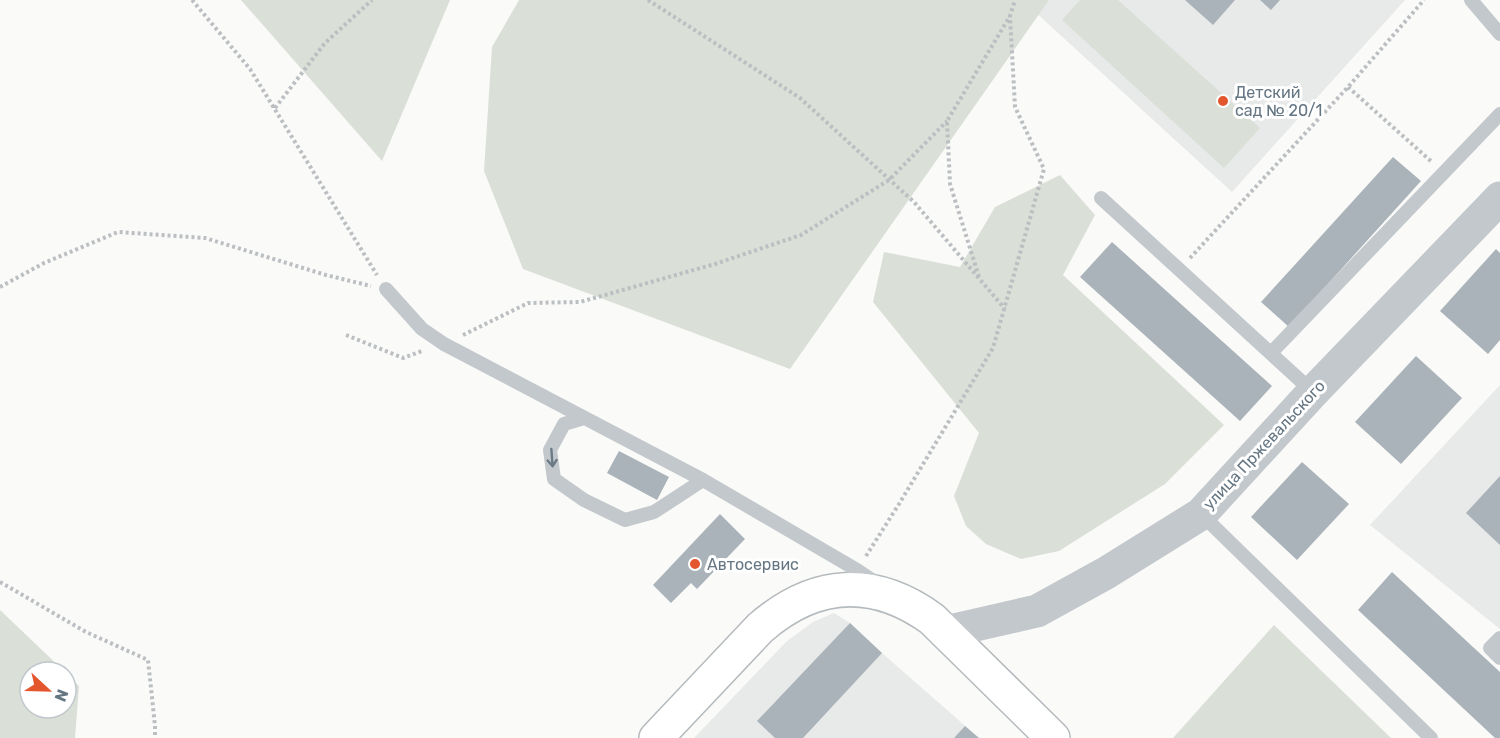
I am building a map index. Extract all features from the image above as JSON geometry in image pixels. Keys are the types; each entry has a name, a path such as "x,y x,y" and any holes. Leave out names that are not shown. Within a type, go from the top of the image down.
{"main road":[{"path":"656,738 760,628 781,611 804,599 828,592 853,590 878,593 902,601 932,619 1053,738"}],"street":[{"name":"улица Пржевальского","path":"945,632 1037,611 1106,573 1201,514 1313,392 1500,198"}],"lane":[{"path":"1471,0 1499,30"},
{"path":"1271,353 1500,114"},
{"path":"1101,198 1313,392"},
{"path":"386,289 422,329 444,344 703,480 857,570 902,601"},
{"path":"584,418 564,424 550,450 554,479 584,500 625,520 654,512 703,480"},
{"path":"1201,514 1431,738"},
{"path":"1500,638 1490,648 1500,658"}],"path":[{"path":"192,0 250,69 386,289"},
{"path":"275,109 325,43 372,0"},
{"path":"648,0 800,98 914,202 1005,309"},
{"path":"346,335 403,358 444,344 528,303 580,302 715,264 801,235 889,180 947,122 1010,16 1015,0"},
{"path":"1179,269 1348,87 1424,0"},
{"path":"857,570 993,348 1044,169 1015,107 1010,16"},
{"path":"1348,87 1444,172"},
{"path":"947,122 950,184 980,280"},
{"path":"0,287 44,263 118,232 205,238 326,275 386,289"},
{"path":"0,582 86,632 148,660 155,738"}],"shaded area":[{"path":"241,0 450,0 382,161"},
{"path":"519,0 1049,0 790,369 523,269 484,171 492,47"},
{"name":"Детский сад № 20/1","path":"1041,0 1405,0 1232,192 1033,10"},
{"path":"1080,0 1118,0 1260,128 1224,168 1062,20"},
{"path":"1060,175 1095,215 1063,275 1224,425 1165,484 1059,551 1021,559 986,544 966,526 954,496 979,433 873,302 884,252 960,267 995,207"},
{"path":"1500,385 1500,629 1370,525"},
{"path":"0,610 52,660 18,660 18,720 76,720 75,738 0,738"},
{"path":"834,613 850,623 979,738 694,738 787,641 813,622"},
{"path":"1274,625 1391,738 1173,738"}],"building":[{"path":"1185,0 1235,0 1213,25"},
{"path":"1260,0 1280,0 1271,10"},
{"path":"1393,157 1421,181 1289,327 1261,302"},
{"path":"1112,242 1272,386 1240,421 1080,277"},
{"path":"1496,249 1500,253 1500,340 1488,354 1440,311"},
{"path":"1416,356 1462,398 1401,464 1355,422"},
{"path":"619,451 669,477 657,500 607,473"},
{"path":"1302,462 1349,504 1297,560 1251,517"},
{"path":"1500,476 1500,545 1466,513"},
{"path":"720,514 745,539 697,589 691,583 671,603 653,585"},
{"path":"1392,572 1500,672 1500,738 1495,738 1358,610"},
{"path":"850,623 882,653 803,738 775,738 757,721"},
{"path":"965,726 979,738 954,738"}],"place":[{"name":"Детский сад № 20/1","path":"1223,101"},
{"name":"Автосервис","path":"695,564"}]}
